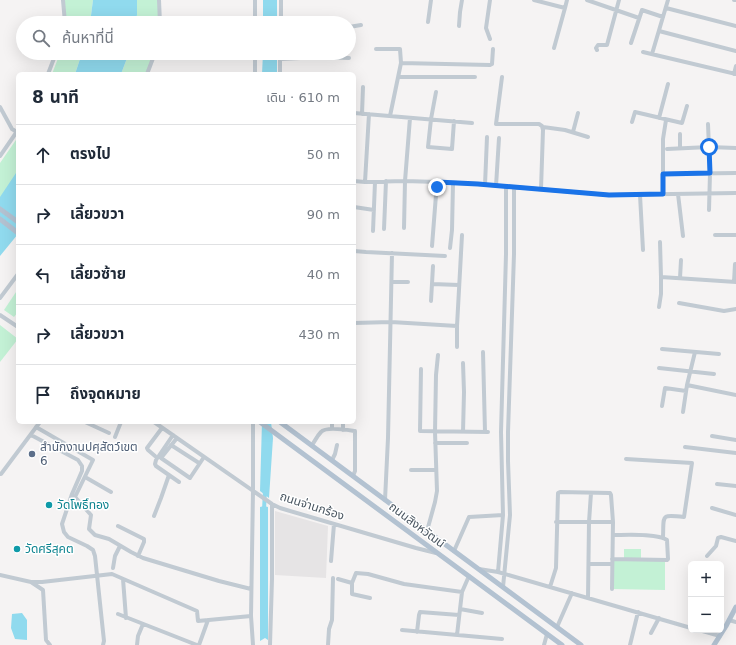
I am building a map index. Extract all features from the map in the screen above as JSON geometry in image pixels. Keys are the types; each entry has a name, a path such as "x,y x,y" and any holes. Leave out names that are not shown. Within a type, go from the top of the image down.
{"main road":[{"path":"0,209 16,221"},
{"path":"0,219 16,231"},
{"name":"ถนนสิงหวัฒน์","path":"263,424 562,645"},
{"name":"ถนนสิงหวัฒน์","path":"283,424 581,645"},
{"path":"714,645 736,607"}],"street":[{"path":"63,0 64,16"},
{"path":"159,0 160,16"},
{"path":"255,0 255,16"},
{"path":"281,0 281,16"},
{"path":"428,22 431,0"},
{"path":"459,26 462,0"},
{"path":"490,0 486,28 490,39"},
{"path":"534,0 565,8"},
{"path":"554,48 568,0"},
{"path":"588,0 639,18"},
{"path":"597,50 598,45 607,45 619,0"},
{"path":"652,54 668,0"},
{"path":"666,8 736,26"},
{"path":"631,43 642,10 663,17"},
{"path":"356,25 361,25"},
{"path":"659,31 736,51"},
{"path":"376,50 400,49 400,63 390,116"},
{"path":"400,63 490,65 492,64 493,49"},
{"path":"643,52 735,74 736,66"},
{"path":"49,72 53,60"},
{"path":"148,72 152,60"},
{"path":"255,60 255,72"},
{"path":"280,60 280,72"},
{"path":"398,76 475,76"},
{"path":"502,77 496,124 539,124 543,128 555,128 588,137"},
{"path":"659,118 668,84"},
{"path":"362,114 363,87"},
{"path":"436,92 430,120 428,147 452,149 454,121"},
{"path":"632,122 635,112 666,120 682,122 687,106"},
{"path":"0,107 12,129 16,131"},
{"path":"356,113 472,123"},
{"path":"573,132 578,113"},
{"path":"365,182 369,114"},
{"path":"404,228 405,180 410,118"},
{"path":"663,194 663,139 666,120"},
{"path":"555,123 555,128"},
{"path":"708,124 710,173 709,210"},
{"path":"540,189 543,128"},
{"path":"0,156 16,132"},
{"path":"680,134 680,148"},
{"path":"485,185 487,137"},
{"path":"496,186 499,138"},
{"path":"667,149 709,147 736,148"},
{"path":"663,174 736,173"},
{"path":"356,181 375,182 405,180 609,195 736,193"},
{"path":"384,230 386,181"},
{"path":"373,231 375,182"},
{"path":"432,246 437,182"},
{"path":"450,248 453,183"},
{"path":"498,572 503,515 501,432 506,254 506,187"},
{"path":"503,587 510,515 508,439 514,254 514,187"},
{"path":"678,194 683,236"},
{"path":"640,195 643,250"},
{"path":"356,207 374,210"},
{"path":"457,347 462,235"},
{"path":"715,235 736,235"},
{"path":"659,307 661,294 660,242"},
{"path":"356,251 445,256"},
{"path":"385,500 388,438 392,253"},
{"path":"680,278 681,260"},
{"path":"661,277 735,282 736,264"},
{"path":"430,301 433,266"},
{"path":"0,298 16,277"},
{"path":"392,282 408,282"},
{"path":"432,284 460,285"},
{"path":"679,303 724,311 736,309"},
{"path":"0,315 16,326"},
{"path":"356,323 391,322 457,326"},
{"path":"662,349 718,354"},
{"path":"421,369 420,431 486,432 483,352"},
{"path":"683,412 687,385 695,352"},
{"path":"428,531 436,491 435,432 436,375 438,355"},
{"path":"463,363 463,432"},
{"path":"659,368 714,374"},
{"path":"687,385 736,395"},
{"path":"662,406 665,388 686,391"},
{"path":"0,474 38,424"},
{"path":"89,424 109,433"},
{"path":"115,437 120,424"},
{"name":"ถนนจ่านกร้อง","path":"157,424 280,508 438,554"},
{"path":"253,424 251,616 253,645"},
{"path":"332,424 332,429"},
{"path":"343,424 343,430"},
{"path":"36,427 93,460 75,497 91,515 89,529 94,535 109,539 138,556 219,582 252,589"},
{"path":"155,456 147,448 162,428"},
{"path":"312,445 325,429 355,431 355,471 353,476"},
{"path":"31,434 78,460 82,466 82,471 72,494 62,524 64,532 68,537 93,550 95,556 104,641 103,645"},
{"path":"712,436 736,440"},
{"path":"175,437 161,458 190,478 204,456"},
{"path":"175,437 155,463 156,466 179,482"},
{"path":"436,443 466,443"},
{"path":"171,445 199,463"},
{"path":"332,460 337,445"},
{"path":"685,447 736,453"},
{"path":"626,459 692,463 684,518 669,516 664,518 663,537"},
{"path":"411,470 436,470"},
{"path":"154,516 169,476"},
{"path":"85,478 111,492"},
{"path":"717,484 736,486"},
{"path":"550,587 556,568 556,522 558,493 609,493 611,494 613,522 612,589"},
{"path":"588,598 591,493"},
{"path":"270,645 272,504"},
{"path":"712,508 736,515"},
{"path":"454,551 469,517 503,515"},
{"path":"556,522 613,522"},
{"path":"332,561 334,524"},
{"path":"118,526 144,539 138,556"},
{"path":"612,559 667,560 668,541 663,537 613,535"},
{"path":"707,556 716,546 718,538 721,537 736,541"},
{"path":"113,568 115,556 120,546"},
{"path":"589,564 612,564"},
{"path":"479,569 498,572 688,627"},
{"path":"370,598 352,594 352,583 356,573 368,574 404,584 462,592"},
{"path":"0,575 31,582 42,582 112,574 198,611 198,621 251,616"},
{"path":"457,635 462,592 469,576"},
{"path":"328,645 329,629 332,620 333,578"},
{"path":"123,579 126,618"},
{"path":"338,580 352,583"},
{"path":"31,582 43,590 46,640 50,645"},
{"path":"557,627 572,594"},
{"path":"460,609 482,613"},
{"path":"417,632 420,612 459,614"},
{"path":"630,645 638,612"},
{"path":"118,614 198,645 208,620"},
{"path":"651,633 659,618"},
{"path":"729,620 736,622"},
{"path":"137,645 138,636 143,624"},
{"path":"402,630 502,639"},
{"path":"710,633 720,636"},
{"path":"544,645 547,634"}],"shaded area":[{"path":"275,511 328,526 326,578 275,575"}],"green space":[{"path":"64,0 93,0 91,16 65,16"},
{"path":"137,0 159,0 160,16 137,15"},
{"path":"57,60 80,60 76,72 53,72"},
{"path":"126,60 152,60 148,72 122,72"},
{"path":"16,140 16,178 0,203 0,163"},
{"path":"16,292 16,314 14,317 4,310"},
{"path":"0,325 16,337 16,342 0,362"},
{"path":"624,549 641,549 641,559 665,560 665,590 612,589 612,559 624,559"}],"water":[{"path":"93,0 137,0 137,16 91,16"},
{"path":"263,0 277,0 277,16 263,16"},
{"path":"80,60 126,60 122,72 76,72"},
{"path":"263,60 277,60 277,72 262,72"},
{"path":"16,173 16,236 0,256 0,197"},
{"path":"262,424 271,424 273,438 269,498 260,491"},
{"path":"260,507 268,507 268,640 265,638 260,641"},
{"path":"22,613 27,620 27,640 15,639 11,628 12,614"}],"waterway":[{"path":"264,510 265,490"}],"place":[{"name":"สำนักงานปศุสัตว์เขต 6","path":"32,454"},
{"name":"วัดโพธิ์ทอง","path":"49,505"},
{"name":"วัดศรีสุคต","path":"17,549"}],"route":[{"path":"437,187 437,182 609,195 663,194 663,174 710,173 709,147"}]}
